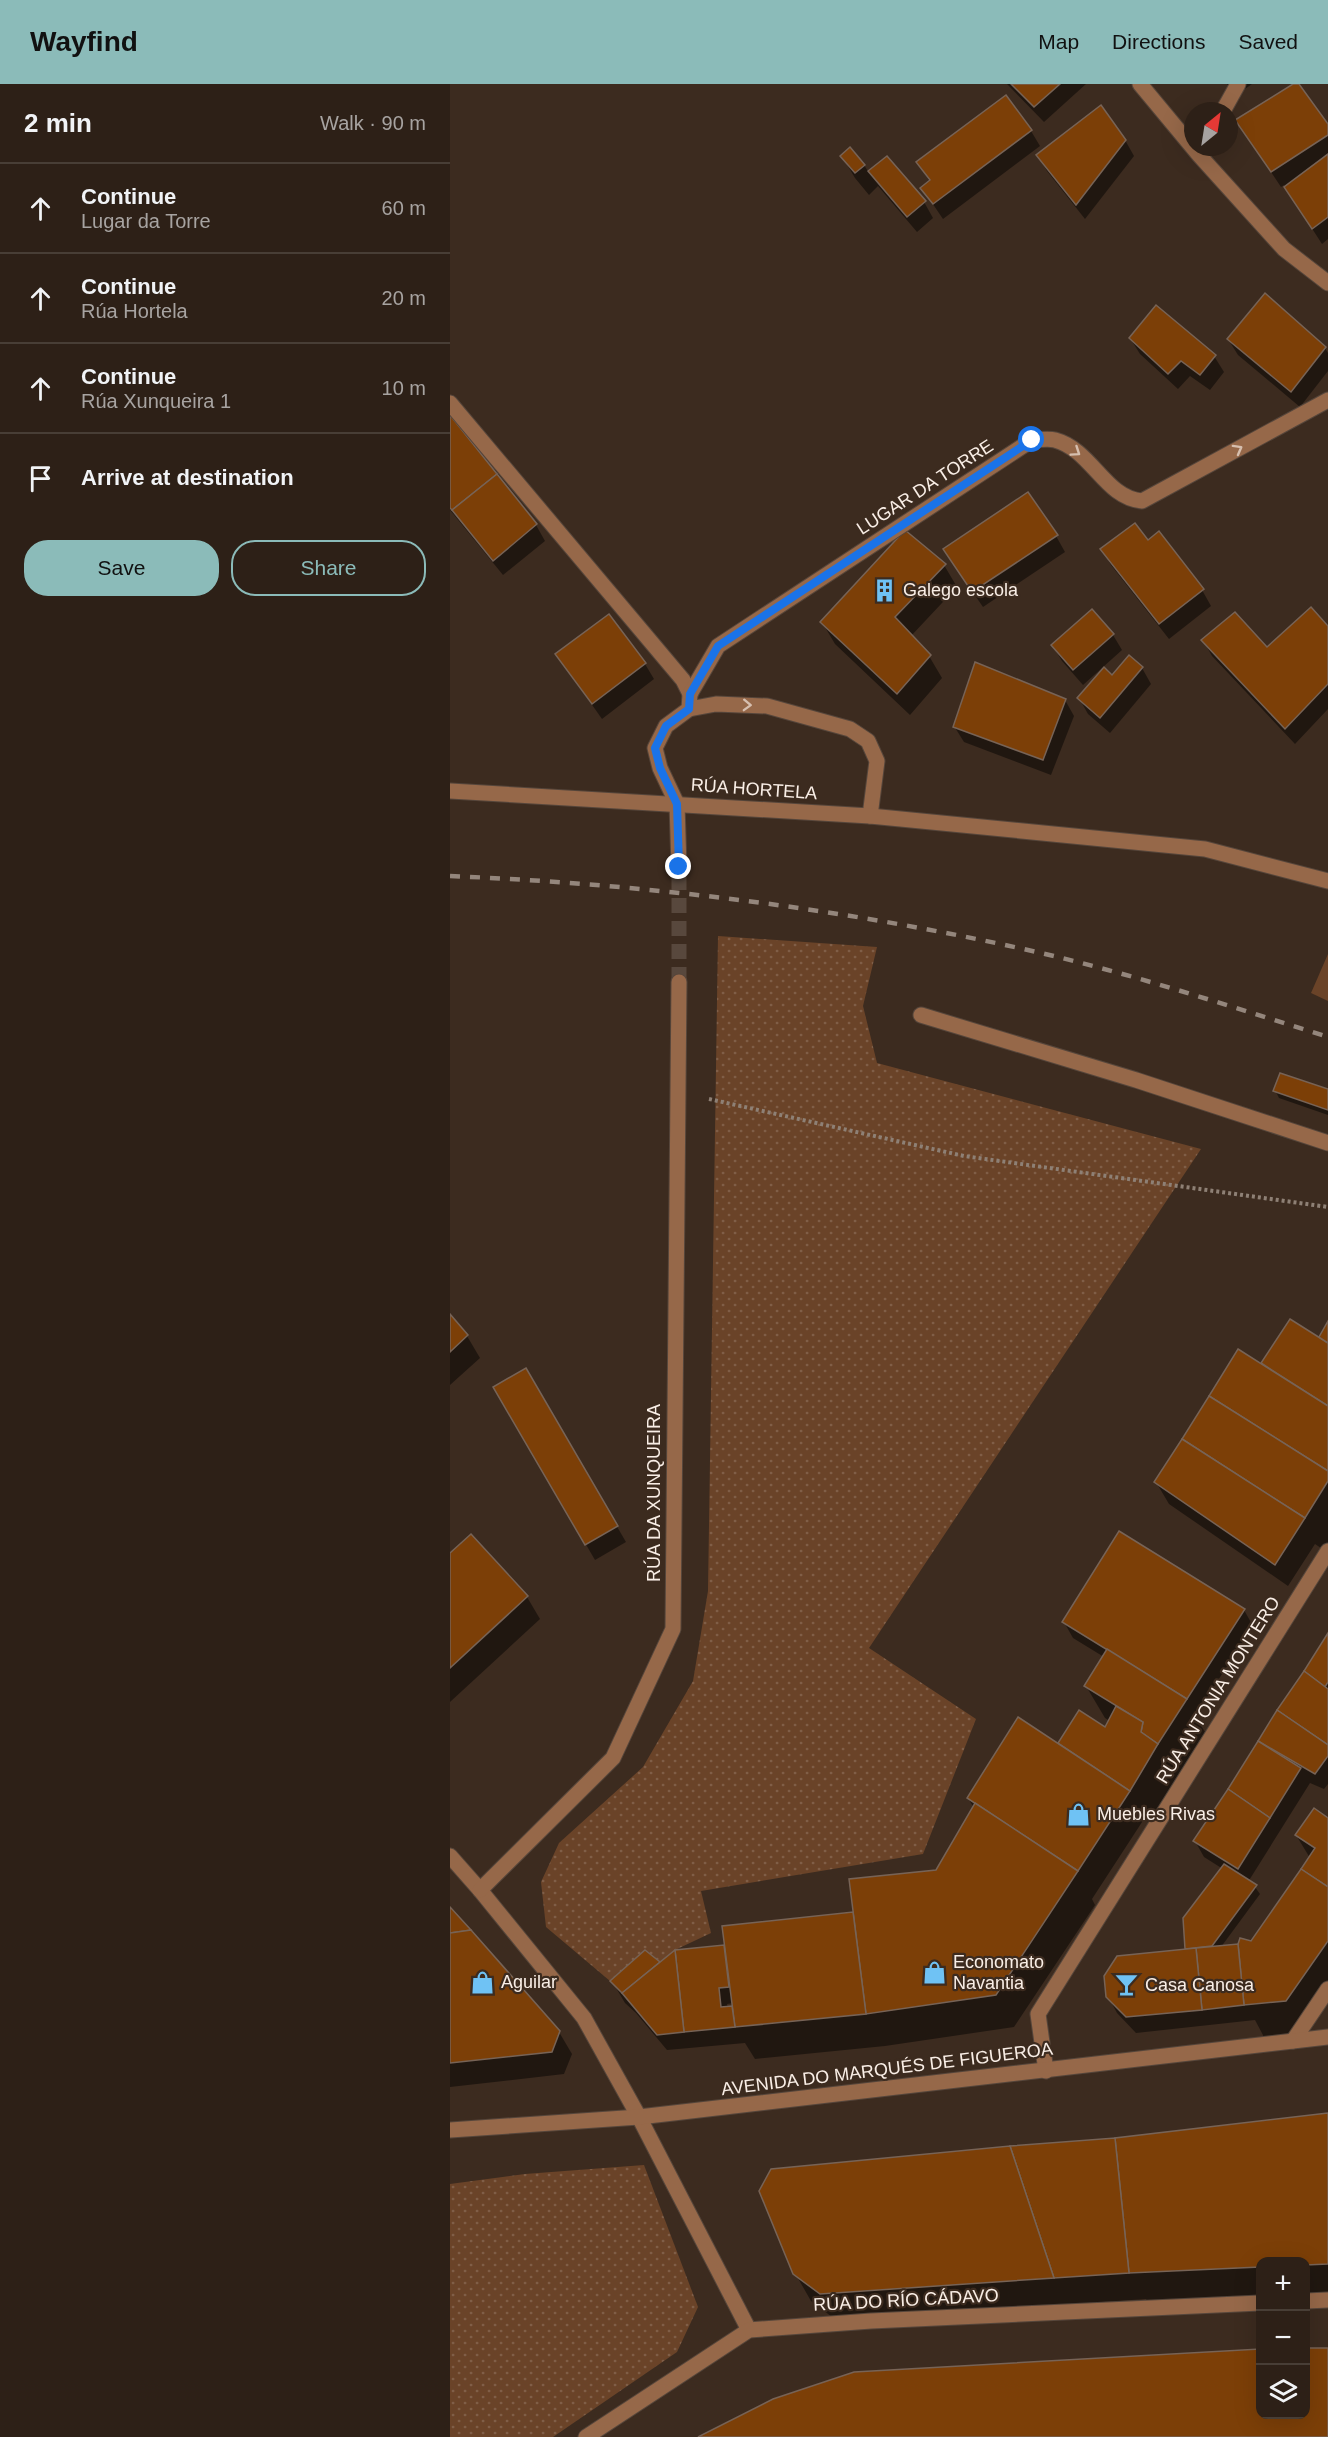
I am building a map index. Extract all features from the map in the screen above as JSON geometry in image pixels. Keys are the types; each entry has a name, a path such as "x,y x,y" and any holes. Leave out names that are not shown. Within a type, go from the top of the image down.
{"street":[{"path":"1140,84 1184,132"},
{"path":"1228,102 1238,84"},
{"path":"1205,156 1284,249 1328,283"},
{"name":"LUGAR DA TORRE","path":"689,701 718,646 1032,440 1055,440 1078,451 1121,496 1142,501 1328,400"},
{"path":"450,403 683,680 689,701 768,706 850,729 868,741 877,761 870,816"},
{"name":"RÚA HORTELA","path":"689,701 666,726 655,748 660,768 677,804 870,816 1205,849 1328,881"},
{"path":"450,791 677,804 679,867"},
{"name":"RÚA DA XUNQUEIRA","path":"480,1890 613,1758 673,1629 679,982"},
{"path":"921,1015 1136,1080 1328,1143"},
{"name":"RÚA ANTONIA MONTERO","path":"1046,2071 1038,2014 1328,1551"},
{"path":"450,1856 584,2018 639,2117 748,2330"},
{"path":"1293,2041 1328,1989"},
{"name":"AVENIDA DO MARQUÉS DE FIGUEROA","path":"450,2130 639,2117 1328,2037"},
{"path":"1310,2301 1328,2300"},
{"name":"RÚA DO RÍO CÁDAVO","path":"586,2437 748,2330 871,2321 1256,2303"}],"path":[{"path":"677,1092 964,1156 1328,1207"}],"shaded area":[{"path":"718,936 877,947 863,1006 877,1063 1201,1149 869,1648 976,1719 923,1854 701,1891 711,1933 675,1950 660,1962 645,1950 610,1981 546,1927 541,1882 559,1843 643,1767 693,1681 708,1591"},
{"path":"1328,954 1328,1001 1311,993"},
{"path":"644,2165 698,2307 677,2352 553,2437 450,2437 450,2184 525,2174"}],"building":[{"path":"1011,84 1060,84 1034,107"},
{"path":"1293,84 1299,84 1328,124 1328,135 1271,172 1238,124 1238,118"},
{"path":"1006,95 1032,130 933,204 920,188 930,180 916,162"},
{"path":"1101,105 1126,140 1076,205 1036,155"},
{"path":"850,147 865,165 855,173 840,156"},
{"path":"1328,154 1328,217 1312,229 1284,187"},
{"path":"887,156 926,201 907,217 868,171"},
{"path":"1265,293 1326,347 1291,392 1227,339"},
{"path":"1156,305 1216,355 1200,375 1181,361 1168,374 1129,338"},
{"path":"450,415 497,474 452,510 450,508"},
{"path":"497,474 537,524 493,561 452,510"},
{"path":"1028,492 1058,535 972,592 943,549"},
{"path":"1135,523 1148,540 1159,531 1204,589 1159,624 1100,549"},
{"name":"Galego escola","path":"905,530 946,564 895,617 931,655 897,694 820,622"},
{"path":"1311,607 1328,626 1328,684 1285,729 1201,640 1235,612 1267,647"},
{"path":"1092,609 1114,634 1073,670 1051,645"},
{"path":"609,614 646,663 592,704 555,654"},
{"path":"1129,655 1143,667 1100,718 1077,698 1104,667 1112,675"},
{"path":"975,662 1066,699 1043,760 953,727"},
{"path":"1280,1073 1328,1089 1328,1110 1273,1091"},
{"path":"450,1314 468,1335 450,1352"},
{"path":"1290,1319 1328,1343 1328,1406 1261,1363"},
{"path":"1328,1321 1328,1343 1319,1337"},
{"path":"1238,1349 1328,1406 1328,1471 1209,1396"},
{"path":"526,1368 618,1526 585,1545 493,1387"},
{"path":"1209,1396 1328,1471 1328,1481 1305,1518 1182,1439"},
{"path":"1182,1439 1305,1518 1275,1565 1154,1482"},
{"path":"1119,1531 1245,1609 1187,1699 1062,1622"},
{"path":"471,1534 528,1596 450,1668 450,1553"},
{"path":"1328,1633 1328,1682 1325,1687 1304,1671"},
{"path":"1107,1649 1187,1699 1158,1744 1141,1732 1143,1722 1084,1686"},
{"path":"1304,1671 1328,1689 1328,1745 1277,1710"},
{"path":"1116,1706 1143,1722 1141,1732 1158,1744 1130,1791 1058,1743 1079,1710 1105,1727"},
{"path":"1277,1710 1328,1745 1328,1756 1315,1774 1258,1741"},
{"path":"1018,1717 1130,1791 1078,1871 967,1798"},
{"path":"1258,1741 1301,1768 1270,1818 1228,1789"},
{"path":"1228,1789 1270,1818 1238,1869 1193,1841"},
{"path":"975,1803 1078,1871 996,1995 866,2014 849,1879 936,1870"},
{"path":"1314,1808 1328,1818 1328,1887 1301,1869 1315,1848 1295,1835"},
{"path":"1224,1864 1257,1885 1212,1946 1185,1949 1183,1918"},
{"path":"1301,1869 1328,1887 1328,1941 1286,2001 1244,2005 1238,1944 1240,1938 1251,1941"},
{"path":"450,1907 471,1930 450,1933"},
{"path":"853,1912 866,2014 735,2027 722,1926"},
{"name":"Aguilar","path":"471,1930 560,2031 552,2052 450,2063 450,1933"},
{"path":"1238,1944 1244,2005 1202,2010 1196,1948"},
{"path":"724,1945 729,1987 719,1988 721,2007 732,2006 735,2027 684,2032 675,1950"},
{"path":"1196,1948 1202,2010 1126,2017 1106,1997 1104,1976 1117,1956"},
{"path":"645,1950 660,1962 622,1993 610,1981"},
{"path":"675,1950 684,2032 657,2035 622,1993"},
{"path":"1328,2113 1328,2264 1310,2265 1310,2257 1256,2257 1256,2267 1129,2273 1115,2138"},
{"path":"1115,2138 1129,2273 1054,2278 1010,2146"},
{"path":"1010,2146 1054,2278 820,2294 793,2274 759,2191 771,2169"},
{"path":"1310,2348 1328,2348 1328,2437 698,2437 773,2399 854,2372 1256,2349 1256,2419 1310,2419"}],"tunnel":[{"path":"679,867 679,982"}],"railway":[{"path":"450,876 665,891 807,909 949,933 1097,967 1328,1037"}],"place":[{"name":"Galego escola","path":"885,590"},
{"name":"Muebles Rivas","path":"1079,1814"},
{"name":"Economato Navantia","path":"935,1972"},
{"name":"Aguilar","path":"483,1982"},
{"name":"Casa Canosa","path":"1127,1985"}],"route":[{"path":"679,867 677,804 660,768 655,748 666,726 689,709 690,694 718,646 1032,440"}]}
